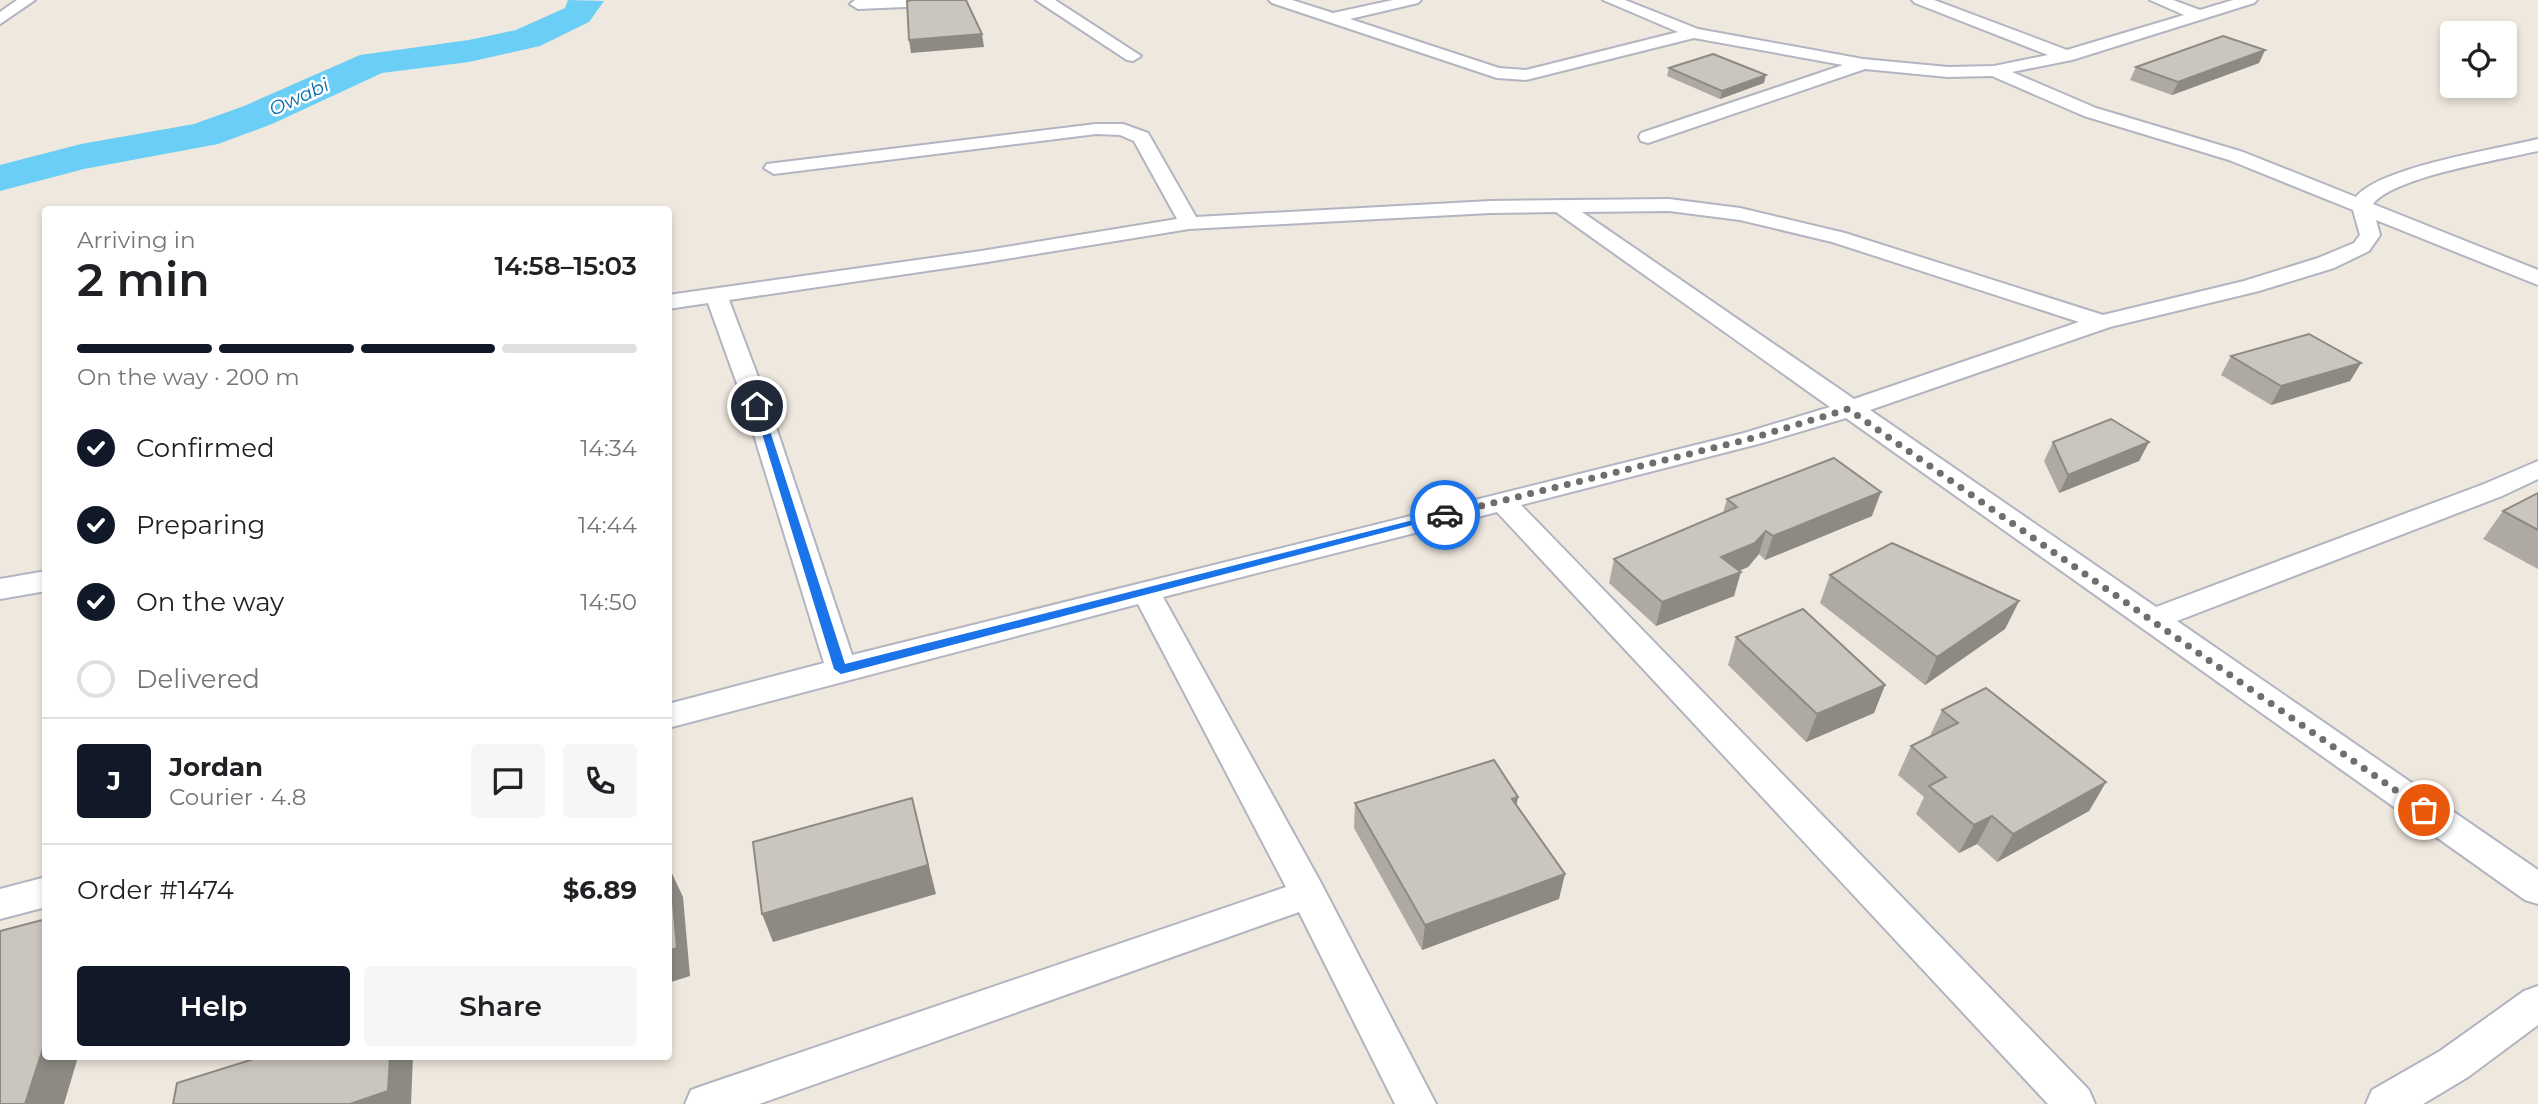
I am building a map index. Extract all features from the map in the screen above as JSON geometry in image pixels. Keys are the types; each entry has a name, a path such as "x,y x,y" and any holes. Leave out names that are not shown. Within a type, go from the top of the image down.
{"street":[{"path":"0,19 27,0"},
{"path":"858,4 953,0"},
{"path":"1044,0 1133,57"},
{"path":"1277,0 1497,73 1512,75 1526,75 1694,33"},
{"path":"1334,18 1413,0"},
{"path":"1611,0 1694,33 1863,64 1948,72 1994,71 2066,55 2249,0"},
{"path":"1920,0 2066,55"},
{"path":"2158,0 2197,14"},
{"path":"1647,137 1863,64"},
{"path":"1994,71 2090,112 2236,156 2538,278"},
{"path":"774,168 1096,129 1123,130 1141,137 1189,223"},
{"path":"672,715 841,669 1753,438 1848,409 2102,322 2251,286 2326,263 2362,247 2370,235 2362,206 2367,196 2417,174 2538,145"},
{"path":"672,301 981,257 1189,223 1341,213 1559,205 1669,205 1776,221 1944,270 2102,322"},
{"path":"1559,205 2538,889"},
{"path":"716,294 757,406 841,669"},
{"path":"2152,620 2493,490 2538,469"},
{"path":"1502,501 2075,1104"},
{"path":"0,589 42,582"},
{"path":"1146,592 1308,894 1416,1104"},
{"path":"0,904 42,893"},
{"path":"705,1104 1308,894"},
{"path":"2386,1104 2454,1063 2538,1003"}],"building":[{"path":"966,0 982,34 909,40 907,1"},
{"path":"2223,36 2265,50 2178,82 2136,67"},
{"path":"1713,54 1766,75 1722,91 1669,68"},
{"path":"2309,334 2361,363 2281,386 2231,356"},
{"path":"2111,419 2149,442 2068,475 2053,442"},
{"path":"1834,458 1881,492 1773,536 1766,531 1755,543 1721,557 1741,572 1662,602 1614,559 1737,507 1727,499"},
{"path":"2538,493 2538,530 2503,511"},
{"path":"1892,543 2019,601 1937,657 1830,575"},
{"path":"1803,609 1885,685 1817,714 1736,637"},
{"path":"1986,688 2106,782 2013,834 1992,816 1974,825 1929,786 1946,777 1911,746 1958,723 1942,710"},
{"path":"1494,760 1518,797 1512,799 1565,874 1425,925 1355,803"},
{"path":"912,798 928,865 762,914 753,842"},
{"path":"672,892 677,948 672,950"},
{"path":"42,920 42,1051 25,1104 0,1104 0,931"},
{"path":"250,1060 390,1060 388,1091 350,1104 173,1104 177,1083"}],"waterway":[{"name":"Owabi","path":"0,178 81,157 203,135 258,115 373,63 469,51 527,38 577,15 587,1 585,0"}],"way so far":[{"path":"1445,515 1753,438 1848,409 2424,810"}],"route":[{"path":"757,406 841,669 1445,515"}]}
